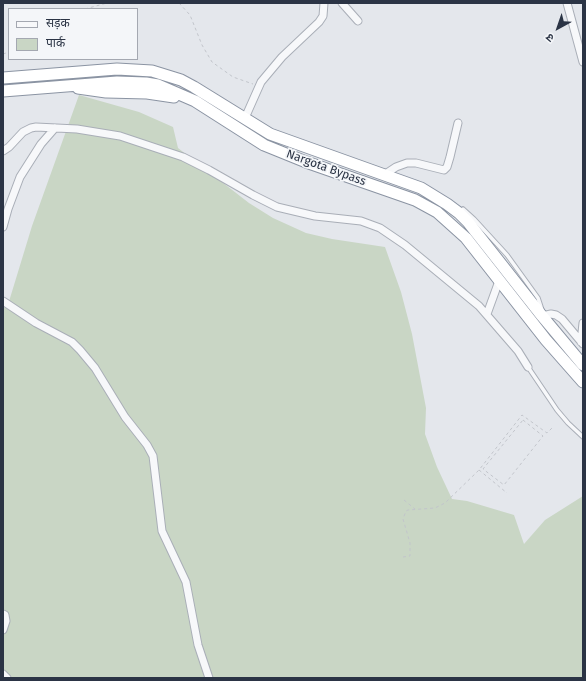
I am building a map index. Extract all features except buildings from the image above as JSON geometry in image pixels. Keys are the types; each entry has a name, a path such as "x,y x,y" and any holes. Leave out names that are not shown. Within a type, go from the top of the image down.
{"highway":[{"name":"Nargota Bypass","path":"3,78 117,69 152,71 180,80 194,87 270,134 316,152 410,183 435,196 459,213 468,222 541,316 583,365"},
{"name":"Nargota Bypass","path":"3,91 117,82 146,83 171,90 194,101 264,145 306,162 401,194 427,206 446,220 466,238 546,340 583,382"}],"street":[{"path":"245,118 264,78 282,57 319,22 323,16 324,3"},
{"path":"342,3 358,21"},
{"path":"566,3 583,62"},
{"path":"384,175 396,167 407,163 416,163 444,170 447,167 450,157 458,123"},
{"path":"3,151 9,147 22,132 36,127 77,129 120,136 183,157 277,207 315,216 361,221 380,228 405,244 487,314 518,351 528,366"},
{"path":"3,227 20,177 41,144 55,128"},
{"path":"487,314 499,281"},
{"path":"3,301 36,323 72,342 80,350 95,368 125,417 147,445 153,456 162,531 186,582 198,645 209,678"},
{"path":"541,316 546,314 556,315 582,343"},
{"path":"582,343 583,324"},
{"path":"3,614 6,621 3,630"},
{"path":"3,674 7,678"}],"lane":[{"path":"435,196 448,199 453,202"},
{"path":"458,205 474,219 507,255 538,298 542,308 541,316"},
{"path":"528,366 557,410 583,437"}],"path":[{"path":"89,8 107,3"},
{"path":"179,3 190,15 202,45 212,62 233,77 259,86"},
{"path":"403,557 410,556 410,543 403,519 404,514 408,510 435,508 445,503 479,470 522,415 546,433 552,428"},
{"path":"523,420 543,436 504,485 483,469 523,420"},
{"path":"479,470 507,493"},
{"path":"404,500 415,509"}],"green space":[{"path":"79,95 139,112 173,127 178,148 249,203 273,218 306,233 332,239 385,247 401,292 412,334 426,408 425,434 437,467 452,499 467,501 514,515 524,544 545,520 583,496 583,678 3,678 3,307 7,308 32,226"}]}
